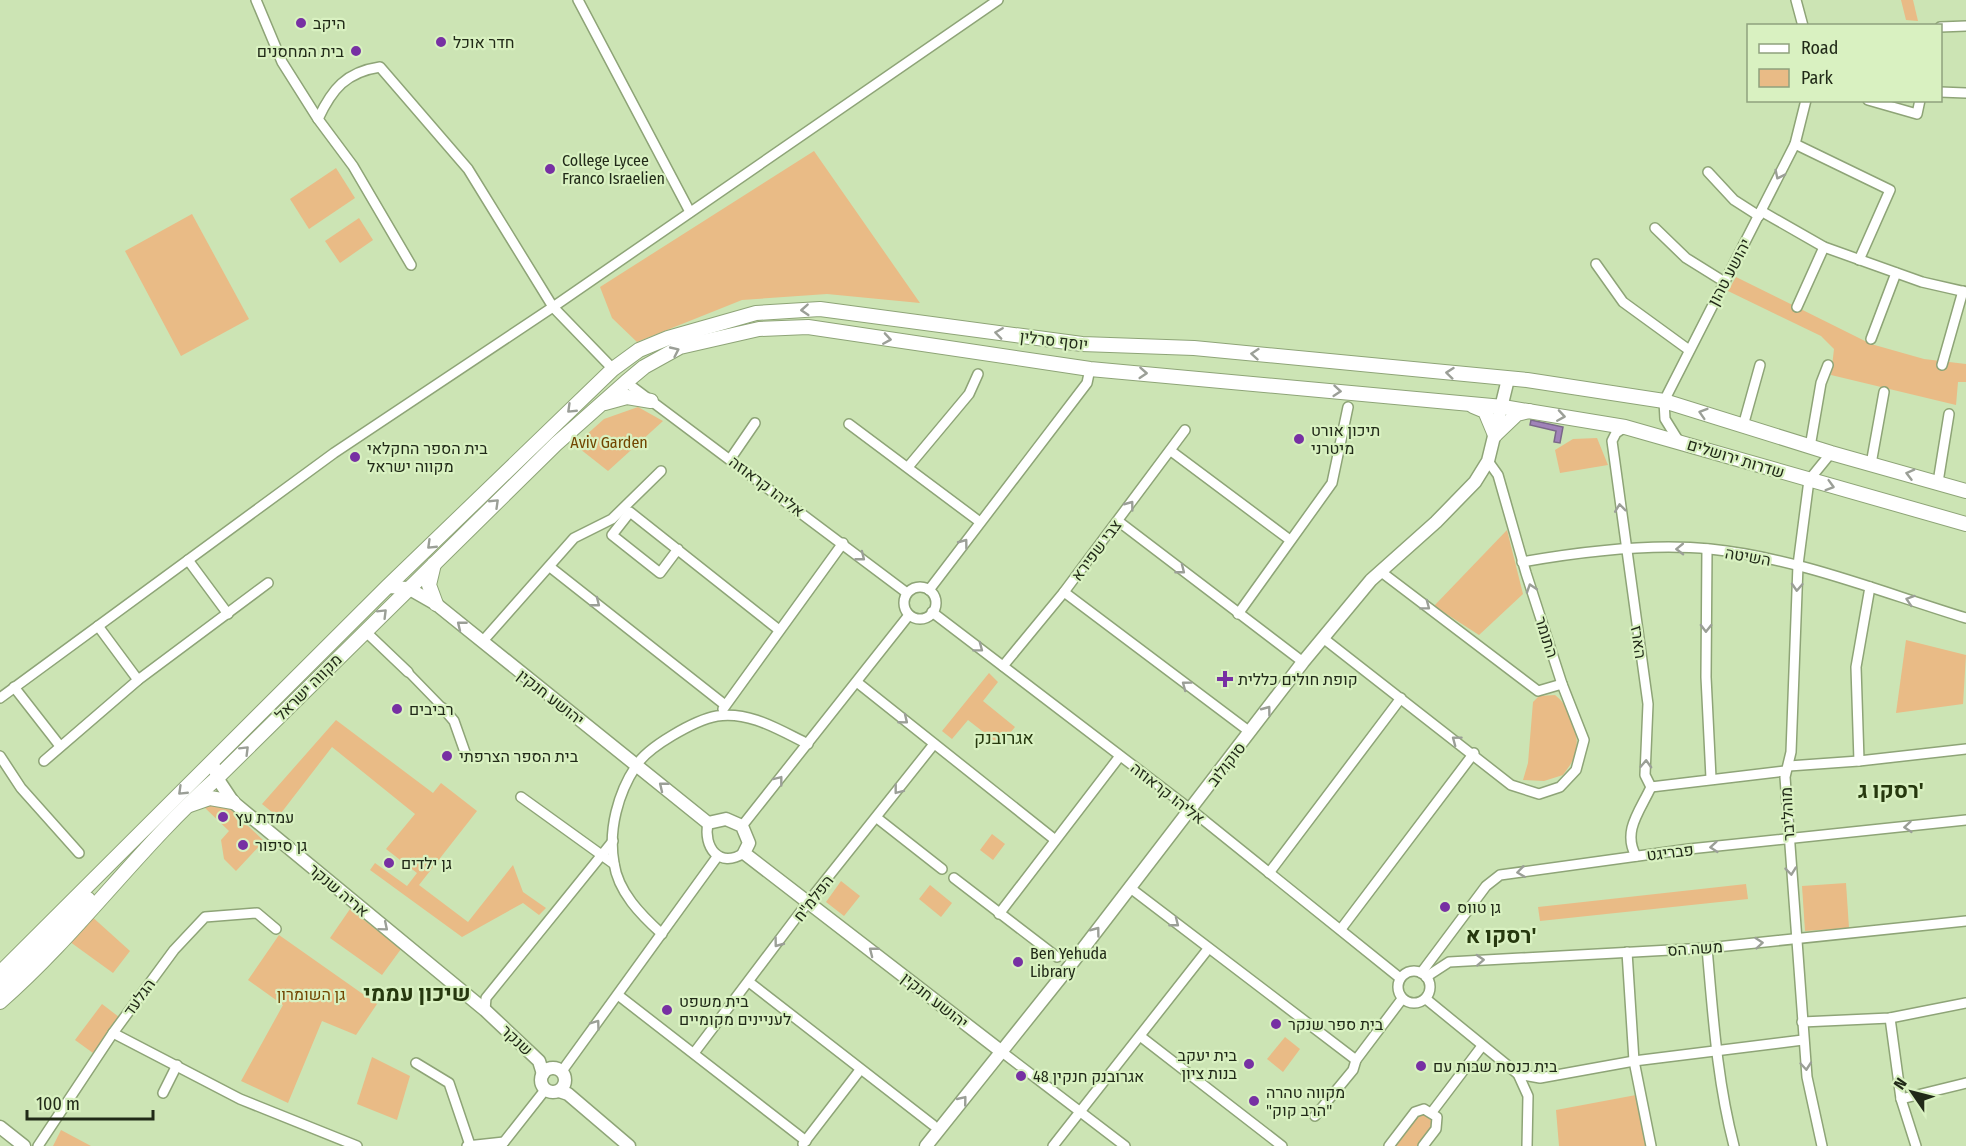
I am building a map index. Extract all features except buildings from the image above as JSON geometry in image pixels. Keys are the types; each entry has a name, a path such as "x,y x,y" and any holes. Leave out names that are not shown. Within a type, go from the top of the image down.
{"main road":[{"name":"יוסף סרלין","path":"613,369 639,350 668,338 756,313 820,309 1082,344 1194,348 1508,379"},
{"name":"יוסף סרלין","path":"626,382 644,367 680,347 759,329 808,327 1089,376 1113,371 1503,406"},
{"path":"1082,344 1089,376"},
{"path":"613,369 626,382"},
{"name":"מקווה ישראל","path":"0,973 387,587 613,369"},
{"name":"שדרות ירושלים","path":"1508,379 1664,401 1810,447 1966,491"},
{"name":"מקווה ישראל","path":"0,1002 66,939 183,808 217,778 435,562 626,382"},
{"path":"598,406 627,397 651,401"},
{"path":"1466,402 1485,411 1495,435 1517,414 1530,411"},
{"name":"שדרות ירושלים","path":"1503,406 1625,427 1966,524"},
{"path":"435,562 429,585 436,604"},
{"path":"183,808 210,798 233,802"},
{"path":"114,872 119,854"},
{"path":"0,987 70,919 114,872 130,866"}],"street":[{"path":"256,0 282,62 318,119 353,166 411,265"},
{"path":"579,0 690,212"},
{"path":"0,698 334,453 553,307 998,0"},
{"path":"1796,0 1802,24"},
{"path":"1942,27 1966,26"},
{"path":"318,119 330,93 359,70 380,67 468,169 553,307 613,369"},
{"path":"1942,92 1966,93"},
{"name":"יהושע טהון","path":"1664,401 1794,144 1805,102"},
{"path":"1875,102 1917,114 1920,102"},
{"path":"1794,144 1890,190 1859,260"},
{"path":"1708,172 1734,200 1824,247 1922,282 1965,291 1942,365"},
{"path":"1655,228 1686,258 1723,282"},
{"path":"1797,307 1824,247"},
{"path":"1596,264 1623,302 1689,350"},
{"path":"1871,339 1896,273"},
{"path":"1743,426 1760,365"},
{"path":"1810,447 1821,383 1828,365"},
{"path":"908,467 969,394 978,374"},
{"path":"929,590 1089,376"},
{"name":"סוקולוב","path":"926,1146 1002,1052 1303,662 1380,570 1436,522 1475,482 1488,461 1508,379"},
{"name":"אליהו קראוזה","path":"626,382 731,458 907,593"},
{"path":"1871,464 1884,392"},
{"path":"1664,401 1665,419 1678,441"},
{"path":"1238,614 1332,483 1348,407"},
{"path":"1938,482 1949,414"},
{"path":"731,458 755,423"},
{"path":"849,424 980,522"},
{"name":"הארז","path":"1625,427 1616,432 1612,441 1625,550 1648,704 1646,776 1651,787"},
{"name":"צבי שפירא","path":"1003,666 1064,592 1185,430"},
{"path":"1171,451 1290,540"},
{"path":"1809,480 1831,453"},
{"name":"התומר","path":"1474,753 1511,785 1539,794 1560,787 1576,770 1584,740 1562,684 1522,561 1498,475 1488,461"},
{"path":"482,642 574,538 612,519 661,471"},
{"name":"מוהליבר","path":"1809,480 1798,565 1787,768 1788,838 1798,940 1807,1077 1822,1146"},
{"path":"678,549 660,573 612,535 630,512 678,549 779,630"},
{"path":"1118,521 1303,662"},
{"path":"717,716 843,543"},
{"path":"1707,549 1706,677 1711,778"},
{"name":"השיטה","path":"1522,561 1573,553 1707,549 1798,565 1966,618"},
{"path":"188,560 228,615"},
{"path":"550,567 725,705"},
{"path":"1380,570 1538,691 1562,684"},
{"path":"44,760 138,680 268,583"},
{"name":"יהושע חנקין","path":"387,587 408,588 436,604 708,823"},
{"path":"1858,762 1856,667 1870,587"},
{"path":"915,588 929,590 935,598 932,612 924,618 909,615 904,607 907,593 915,588"},
{"path":"1064,592 1250,732"},
{"name":"אליהו קראוזה","path":"932,612 1190,809 1400,978"},
{"path":"742,826 858,683 909,615"},
{"path":"98,626 138,680"},
{"path":"365,631 454,721 466,755"},
{"path":"1323,638 1474,753 1341,929"},
{"path":"858,683 1054,839"},
{"path":"14,687 60,746"},
{"path":"1269,873 1401,698"},
{"path":"662,934 631,902 614,864 613,841 618,805 636,764 679,730 717,716 759,720 808,744"},
{"name":"הפלמ\"ח","path":"694,1053 809,902 934,744"},
{"path":"1636,856 1628,835 1651,787 1787,768 1966,749"},
{"path":"0,756 21,788 79,853"},
{"path":"217,778 215,767 218,756"},
{"path":"999,914 1054,839 1120,756"},
{"name":"אריה שנקר","path":"217,778 233,802 485,1010"},
{"path":"521,796 614,864"},
{"path":"877,818 942,869"},
{"path":"726,819 742,826 749,843 744,853 730,859 717,856 708,845 708,823 726,819"},
{"name":"פבריגט","path":"1424,975 1437,949 1485,886 1500,875 1788,838 1966,820"},
{"path":"485,1010 486,998 613,841"},
{"name":"יהושע חנקין","path":"744,853 1125,1146"},
{"path":"562,1071 717,856"},
{"path":"954,878 1057,957"},
{"path":"1129,887 1356,1060"},
{"name":"הגלעד","path":"38,1146 113,1033 174,950 206,918 257,913 276,928"},
{"name":"משה הס","path":"1424,975 1449,962 1707,948 1966,921"},
{"path":"1053,1146 1209,948"},
{"path":"1707,948 1716,1051 1724,1109 1734,1146"},
{"path":"1437,949 1440,959 1449,962"},
{"path":"1628,952 1634,1061 1651,1146"},
{"path":"1410,971 1424,975 1430,985 1426,999 1411,1004 1402,999 1397,989 1400,978 1410,971"},
{"path":"749,982 933,1125"},
{"path":"618,995 694,1053 804,1144 860,1070"},
{"path":"1315,1116 1353,1070 1356,1060 1402,999"},
{"path":"1426,999 1518,1074 1540,1078 1634,1061 1803,1040"},
{"path":"1802,1022 1890,1018 1966,1003"},
{"name":"שנקר","path":"485,1010 539,1061 543,1074"},
{"path":"1890,1018 1901,1099 1916,1146"},
{"path":"113,1033 240,1099 357,1146"},
{"path":"1140,1036 1282,1146"},
{"path":"1432,1112 1482,1046"},
{"path":"417,1063 449,1083 469,1146 505,1144 545,1090"},
{"path":"163,1093 177,1065"},
{"path":"562,1071 552,1068 543,1074 542,1084 545,1090 568,1094 629,1146"},
{"path":"559,1091 565,1082 562,1071"},
{"path":"1518,1074 1528,1096 1527,1146"},
{"path":"1528,1096 1540,1078"},
{"path":"1901,1099 1966,1083"},
{"path":"1389,1146 1415,1112 1424,1109 1437,1117 1436,1129 1423,1146"},
{"path":"0,1127 24,1146"}],"green space":[{"path":"1901,0 1913,0 1918,21 1906,20"},
{"path":"814,151 920,303 827,294 742,300 637,342 612,318 600,287"},
{"path":"336,168 355,198 309,229 290,199"},
{"path":"192,214 249,319 181,356 125,251"},
{"path":"359,218 373,240 340,263 325,241"},
{"path":"1736,277 1871,344 1924,359 1966,364 1966,382 1958,382 1956,405 1831,375 1834,349 1821,336 1728,291"},
{"name":"Aviv Garden","path":"638,407 663,421 608,471 575,445 604,419"},
{"path":"1597,438 1608,465 1560,473 1555,450 1573,439"},
{"path":"1507,530 1523,594 1479,635 1434,606"},
{"path":"1906,640 1966,655 1963,704 1896,713"},
{"path":"989,673 998,682 983,701 1015,727 1000,745 968,720 952,739 942,731"},
{"path":"1555,695 1566,707 1576,730 1577,747 1574,758 1563,775 1544,781 1523,780 1528,763 1533,702 1539,696"},
{"path":"336,720 433,793 441,783 477,811 419,885 468,922 513,865 523,892 546,908 539,915 523,903 462,937 370,870 375,863 407,886 417,873 386,849 415,814 332,747 278,817 262,804"},
{"path":"219,804 229,808 264,841 236,871 224,859 221,840 229,831 203,806"},
{"path":"992,834 1005,844 993,860 980,850"},
{"path":"841,881 860,896 844,916 826,902"},
{"path":"1846,883 1849,928 1805,931 1802,886"},
{"path":"1746,884 1748,899 1540,921 1538,907"},
{"path":"930,885 952,903 941,917 919,899"},
{"path":"350,909 401,949 382,975 330,938"},
{"path":"89,914 130,951 113,973 66,939"},
{"name":"גן השומרון","path":"279,935 377,1004 356,1035 322,1021 288,1103 241,1081 283,1005 248,980"},
{"path":"102,1004 119,1017 93,1053 75,1040"},
{"path":"1285,1037 1300,1049 1283,1072 1267,1059"},
{"path":"372,1057 410,1076 397,1120 357,1104"},
{"path":"1636,1095 1647,1146 1559,1146 1556,1110"},
{"path":"1415,1112 1437,1117 1423,1146 1389,1146"},
{"path":"61,1130 91,1146 53,1146"}],"shaded area":[{"path":"1531,420 1563,427 1560,443 1554,442 1556,431 1530,425"}],"place":[{"name":"היקב","path":"301,23"},
{"name":"חדר אוכל","path":"441,42"},
{"name":"בית המחסנים","path":"356,51"},
{"name":"College Lycee Franco Israelien","path":"550,169"},
{"name":"תיכון אורט מיטרני","path":"1299,439"},
{"name":"בית הספר החקלאי מקווה ישראל","path":"355,457"},
{"name":"קופת חולים כללית","path":"1225,679"},
{"name":"רביבים","path":"397,709"},
{"name":"בית הספר הצרפתי","path":"447,756"},
{"name":"עמדת עץ","path":"223,817"},
{"name":"גן סיפור","path":"243,845"},
{"name":"גן ילדים","path":"389,863"},
{"name":"גן טווס","path":"1445,907"},
{"name":"Ben Yehuda Library","path":"1018,962"},
{"name":"בית משפט לעניינים מקומיים","path":"667,1010"},
{"name":"בית ספר שנקר","path":"1276,1024"},
{"name":"בית יעקב בנות ציון","path":"1249,1064"},
{"name":"בית כנסת שבות עם","path":"1421,1066"},
{"name":"אגרובנק חנקין 48","path":"1021,1076"},
{"name":"מקווה טהרה \"הרב קוק\"","path":"1254,1101"}],"district":[{"name":"אגרובנק","path":"1004,738"},
{"name":"רסקו ג'","path":"1891,790"},
{"name":"רסקו א'","path":"1501,935"},
{"name":"שיכון עממי","path":"417,993"}]}
